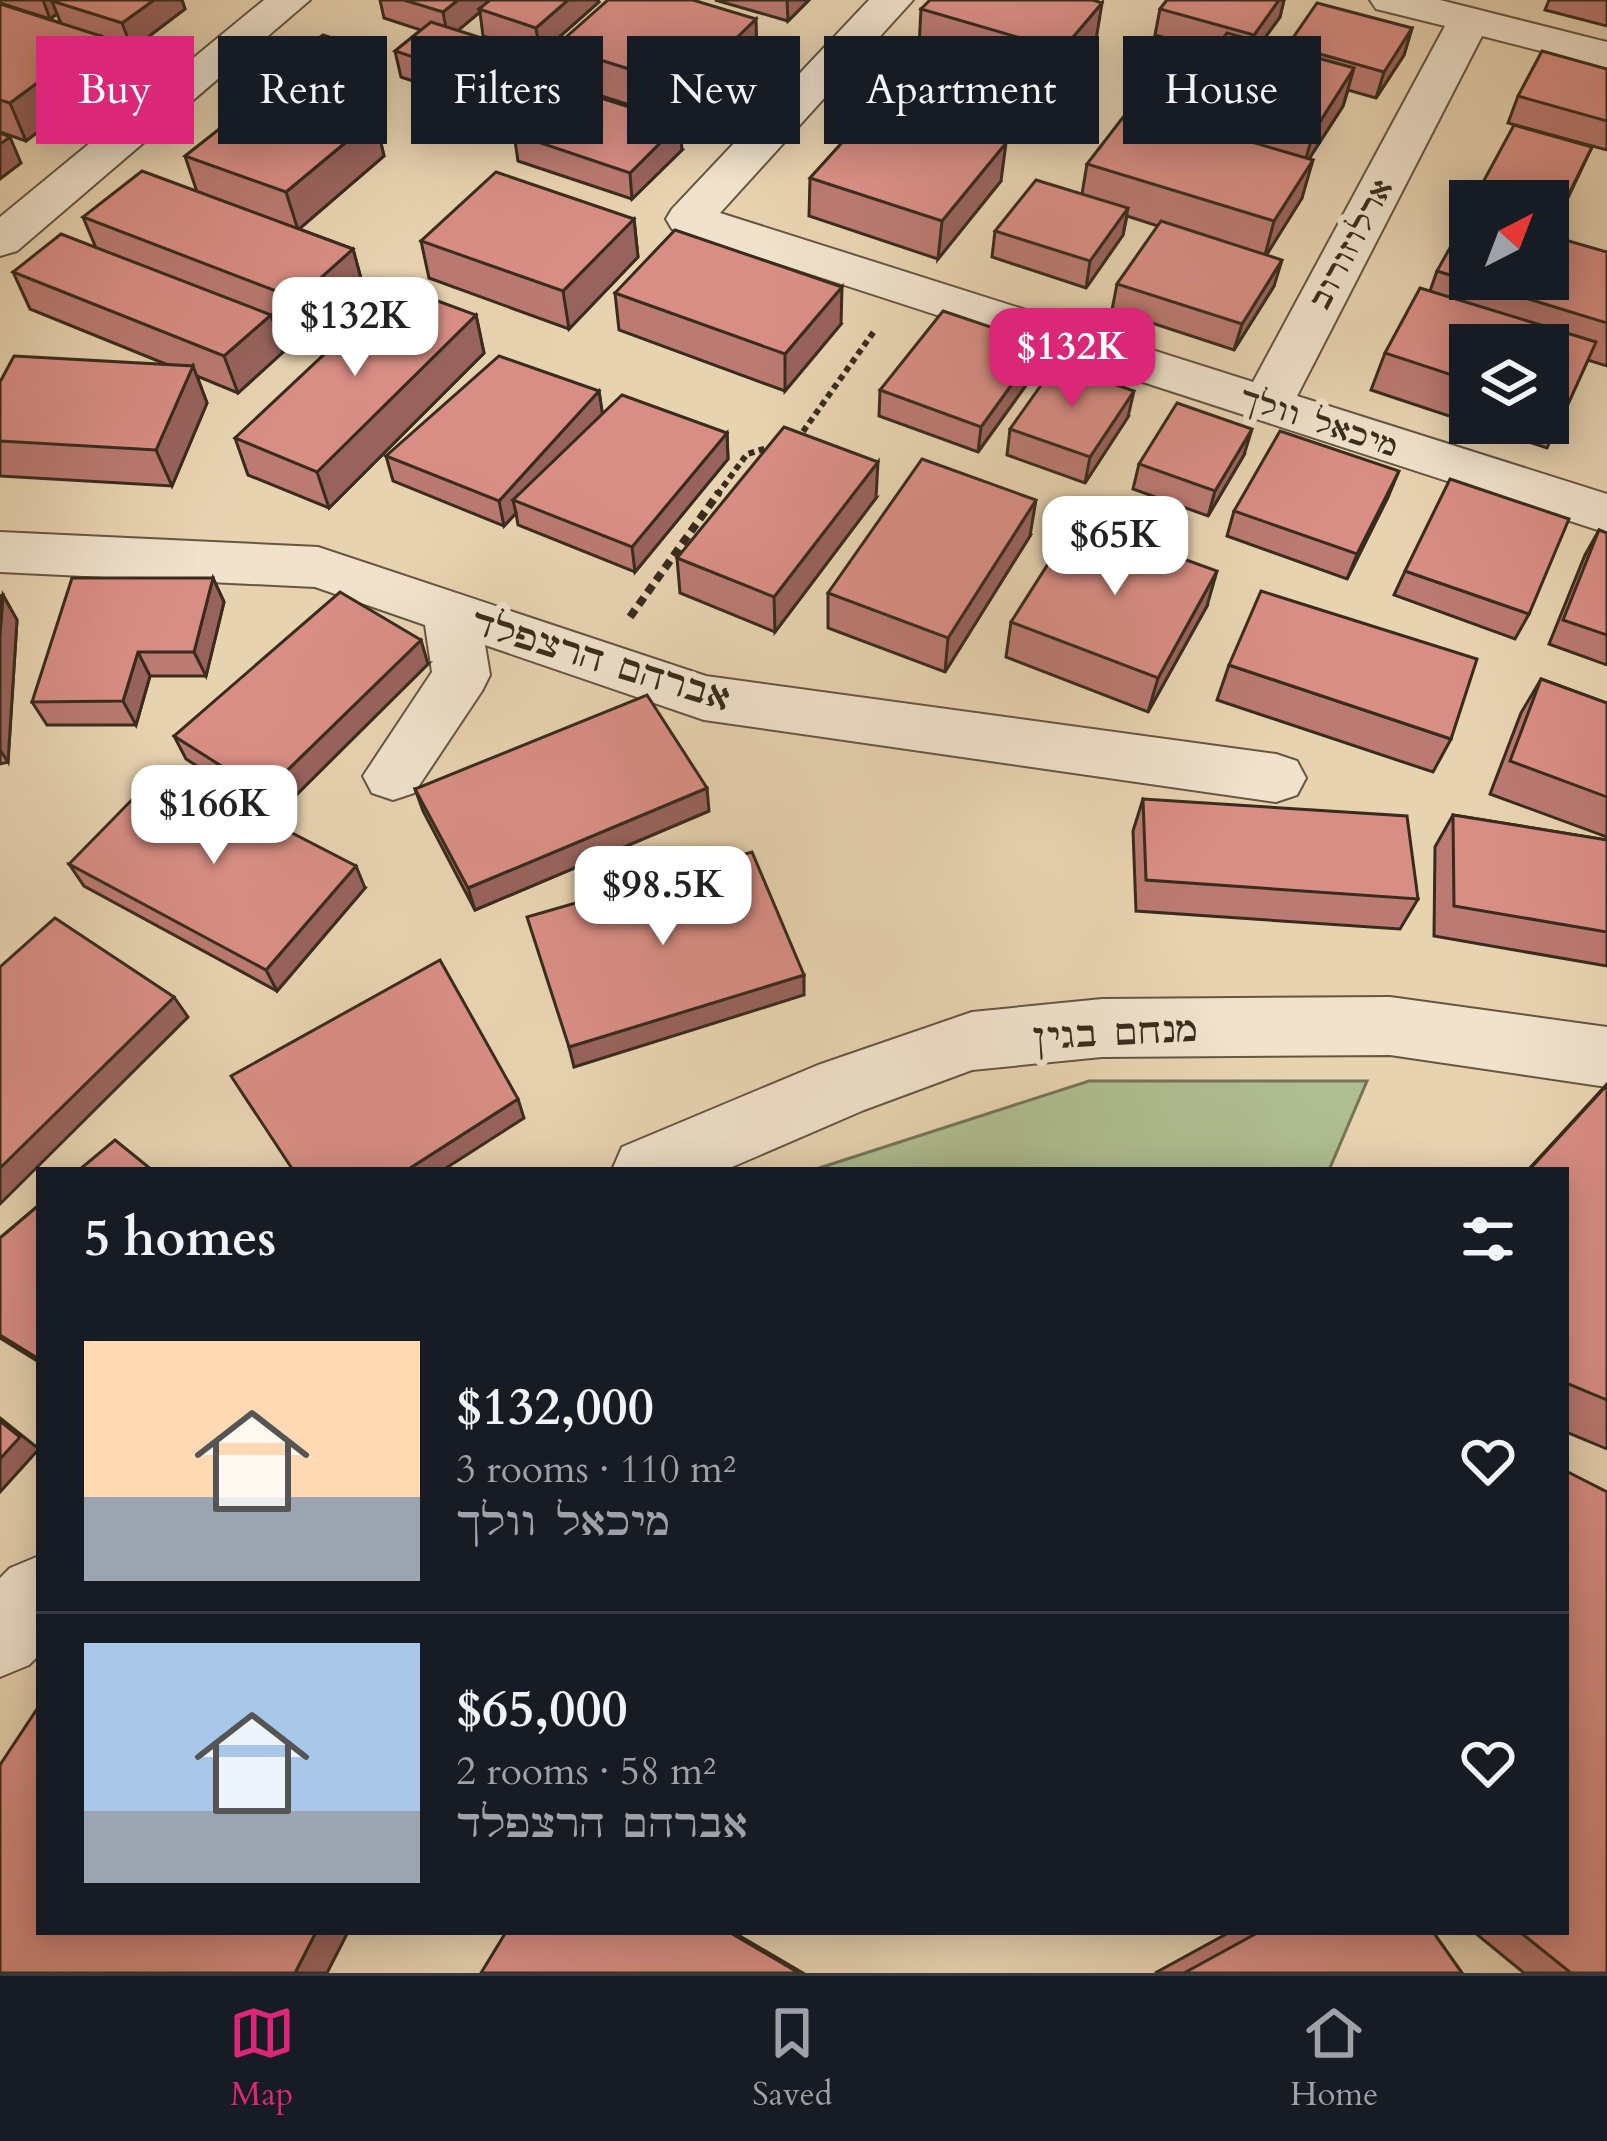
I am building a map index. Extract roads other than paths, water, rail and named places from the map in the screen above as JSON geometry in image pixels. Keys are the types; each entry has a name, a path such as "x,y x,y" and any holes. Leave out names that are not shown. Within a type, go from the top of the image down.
{"street":[{"path":"0,241 290,0"},
{"name":"מיכאל וולך","path":"892,0 688,219 1607,514"},
{"path":"1390,0 1607,55"},
{"name":"ארלוזורוב","path":"1267,405 1468,20"},
{"name":"אברהם הרצפלד","path":"0,552 318,567 704,698 1276,778"},
{"path":"393,776 461,675 451,612"},
{"name":"מנחם בגין","path":"654,1167 842,1087 972,1041 1102,1028 1390,1026 1607,1058"},
{"path":"0,1636 36,1600"}]}
